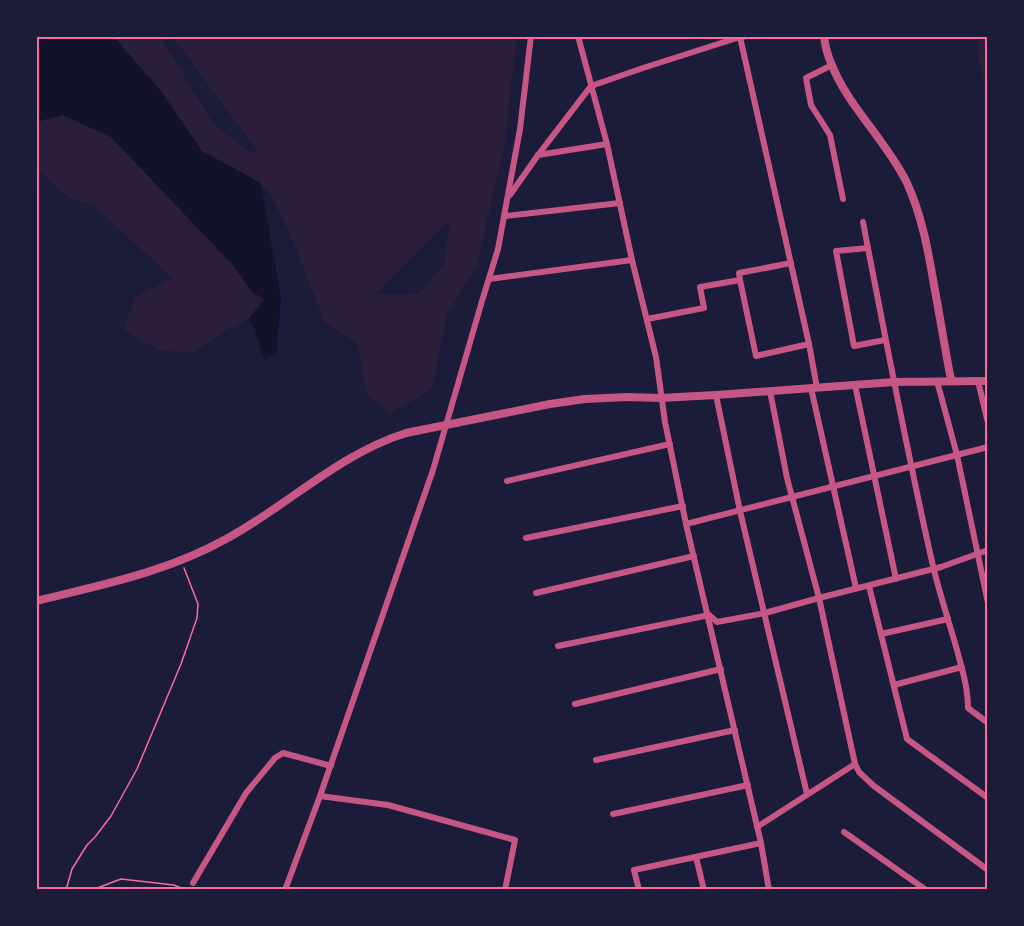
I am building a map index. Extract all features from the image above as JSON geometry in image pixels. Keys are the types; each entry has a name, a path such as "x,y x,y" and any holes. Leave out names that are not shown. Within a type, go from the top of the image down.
{"street":[{"path":"285,890 331,766 433,470 498,249 520,129 531,36"},
{"path":"578,36 607,144 656,357 661,398 686,524 709,615 770,890"},
{"path":"508,198 591,86 748,36"},
{"path":"824,36 832,65 851,100 892,156 917,206 926,240 951,380"},
{"path":"740,37 809,344 814,388 832,487 856,588"},
{"path":"832,65 806,78 811,105 830,135 843,199"},
{"path":"538,155 607,144"},
{"path":"505,216 620,202"},
{"path":"863,222 911,467 934,569 962,667 968,708 988,723"},
{"path":"868,248 836,252 854,346 885,340"},
{"path":"489,279 632,260"},
{"path":"791,263 739,273 756,356 809,344"},
{"path":"646,319 704,308 700,287 740,280"},
{"path":"937,381 957,455 988,603"},
{"path":"978,381 988,423"},
{"path":"36,601 182,561 227,539 350,458 406,433 585,399 716,395 894,382 988,381"},
{"path":"855,385 896,579"},
{"path":"770,391 855,764 859,772 874,786 988,870"},
{"path":"716,395 740,511 807,795"},
{"path":"507,482 670,444"},
{"path":"686,524 988,447"},
{"path":"526,538 683,506"},
{"path":"709,615 717,622 765,613 934,569 988,550"},
{"path":"536,593 694,556"},
{"path":"869,586 907,739 988,798"},
{"path":"558,646 709,615"},
{"path":"881,634 948,619"},
{"path":"894,685 962,667"},
{"path":"575,704 721,669"},
{"path":"596,760 735,729"},
{"path":"192,883 246,793 275,758 284,753 331,766"},
{"path":"757,826 855,764"},
{"path":"613,814 748,785"},
{"path":"320,796 388,805 515,840 505,890"},
{"path":"844,832 926,890"},
{"path":"637,888 634,870 761,843"},
{"path":"696,857 704,890"}],"path":[{"path":"66,890 72,869 87,845 111,816 137,769 181,664 197,618 198,604 182,561"},
{"path":"92,890 121,879 174,885 186,890"}],"shaded area":[{"path":"36,36 114,36 161,91 202,151 261,183 281,300 276,352 264,360 255,329 248,320 264,299 252,292 233,265 111,137 62,115 36,122"},
{"path":"114,36 160,36 215,126 250,152 259,153 172,36 517,36 504,148 477,264 447,315 432,389 391,413 367,396 357,344 325,323 289,232 269,192 202,151 156,86","holes":["450,220 444,264 420,293 374,295"]},
{"path":"977,36 988,36 988,94 978,59"},
{"path":"62,115 111,137 233,265 248,286 264,300 248,320 226,330 194,352 161,351 123,330 135,297 172,278 93,205 72,200 36,169 36,122"}]}
